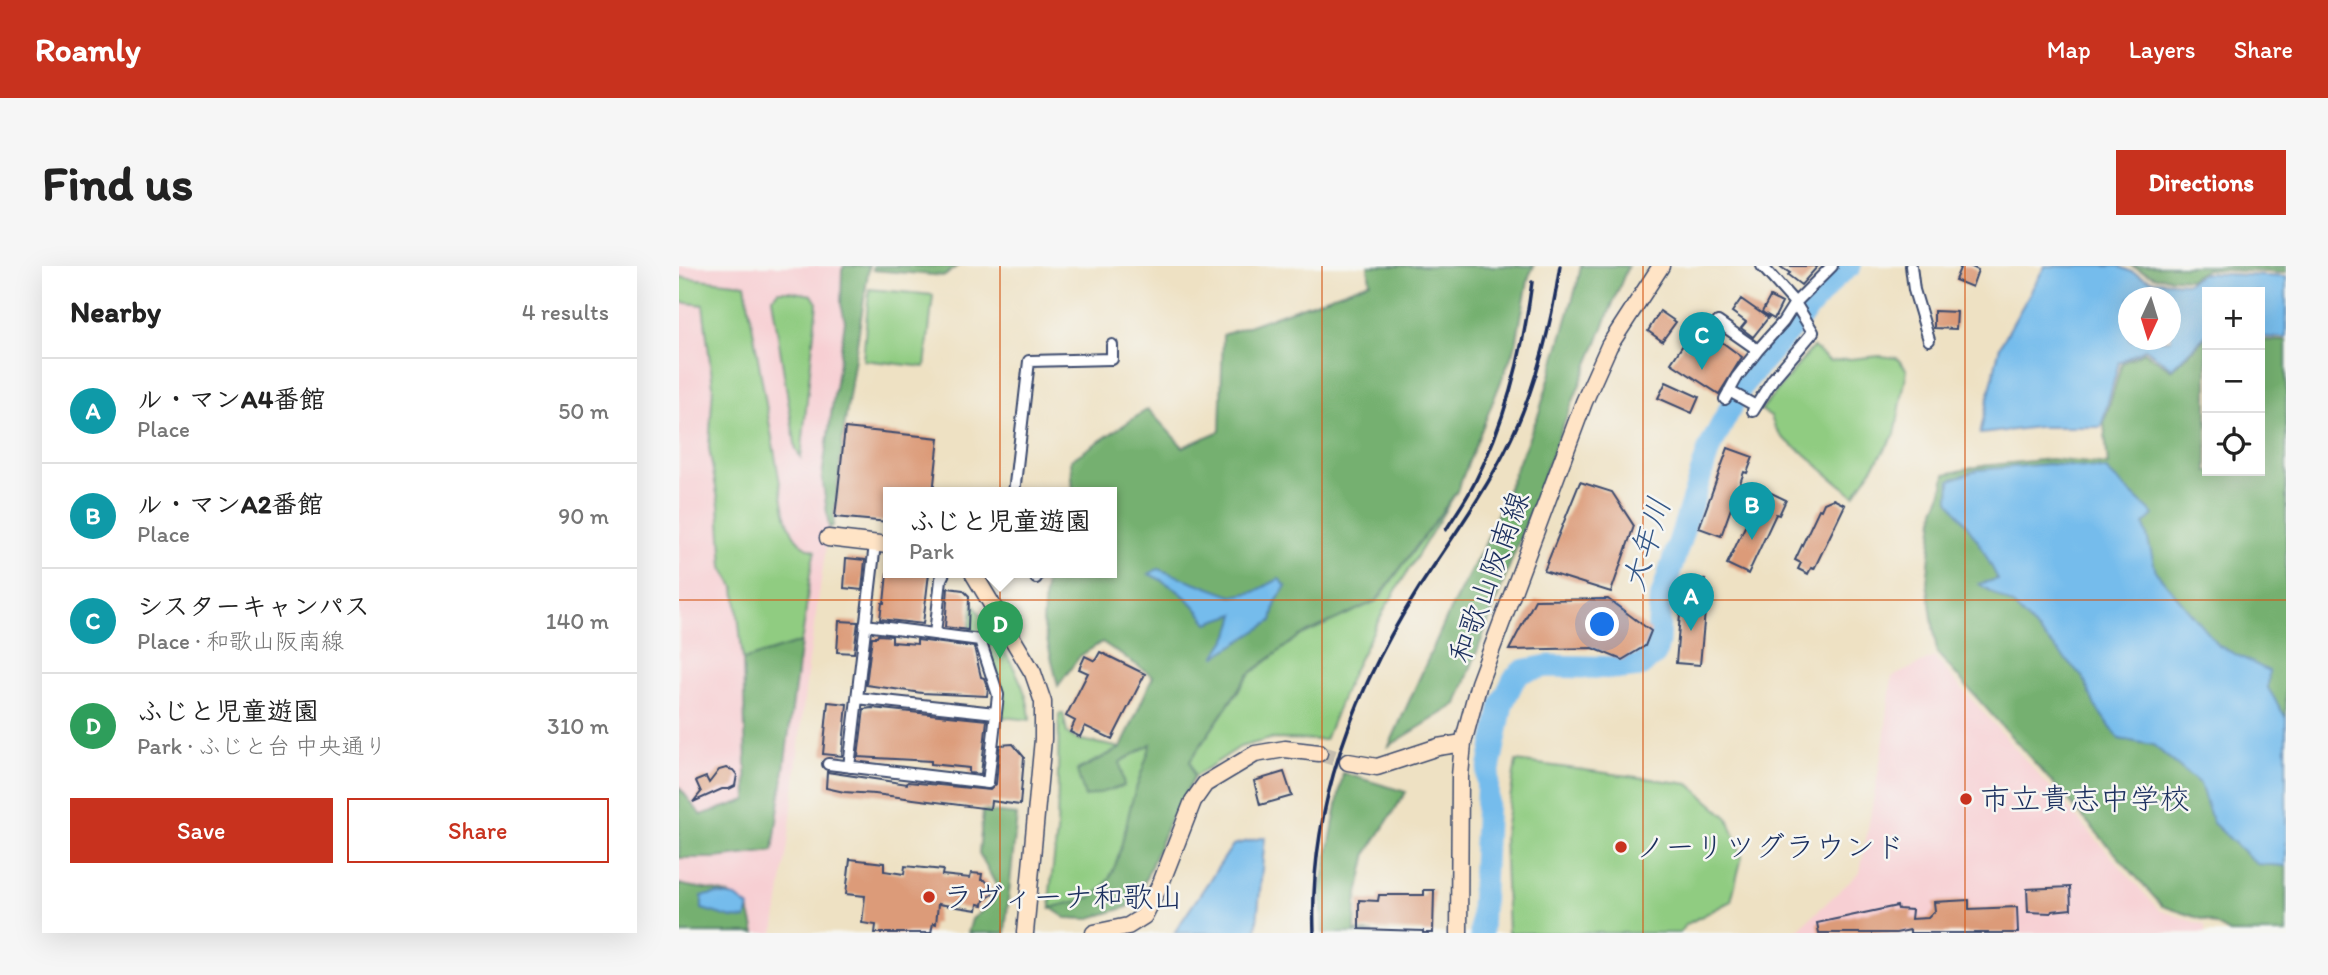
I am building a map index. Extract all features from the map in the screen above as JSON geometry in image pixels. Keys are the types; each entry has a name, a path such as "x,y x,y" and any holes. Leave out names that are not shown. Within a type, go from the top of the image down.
{"street":[{"name":"和歌山阪南線","path":"1459,933 1460,783 1463,743 1479,684 1584,402 1609,346 1661,266"},
{"path":"1762,266 1796,305 1812,332 1773,379 1754,409 1727,395 1758,350 1796,305 1832,266"},
{"path":"1910,267 1929,340"},
{"path":"1718,322 1758,350"},
{"path":"1015,487 1029,361 1112,359 1112,345"},
{"path":"828,538 882,544 865,625 849,766"},
{"path":"935,634 942,578"},
{"path":"976,578 1033,673 1043,702 1043,739 1025,933"},
{"path":"828,764 988,783 998,695 980,640 865,625"},
{"path":"857,698 995,713"},
{"path":"1348,762 1377,767 1438,747 1463,743"},
{"path":"1094,933 1128,926 1144,916 1157,893 1192,801 1205,783 1255,754 1285,749 1319,753"}],"shaded area":[{"path":"679,266 864,266 854,360 807,674 788,844 774,933 679,933"},
{"name":"市立貴志中学校","path":"1934,657 2159,910 2205,925 2205,933 1794,933 1860,872 1884,741 1892,677"}],"green space":[{"path":"844,266 869,266 844,429 833,526 829,528 822,476 845,321 841,304"},
{"path":"873,266 957,266 945,276 873,270"},
{"path":"1368,266 1534,266 1529,276 1516,344 1457,491 1376,601 1299,636 1248,675 1190,761 1194,777 1169,822 1142,888 1128,907 1087,919 1066,918 1051,908 1093,896 1102,888 1115,866 1151,744 1120,762 1124,786 1085,797 1077,771 1121,748 1153,676 1102,642 1080,656 1058,686 1043,623 1046,578 1117,578 1117,487 1073,487 1071,460 1148,409 1183,447 1220,431 1223,335 1370,282"},
{"path":"1581,266 1628,266 1560,433 1457,704 1389,746 1450,610 1485,544 1539,413"},
{"path":"2131,266 2286,266 2286,273 2206,269 2190,279 2156,277"},
{"path":"679,277 745,284 785,512 795,536 803,545 815,551 801,642 743,660 735,588 723,568 719,505 709,448 713,386 703,305 679,302"},
{"path":"869,289 933,295 925,367 863,360"},
{"path":"778,291 812,295 817,303 801,458 796,450 772,298"},
{"path":"2265,340 2286,341 2286,933 2230,933 2208,921 2162,906 1937,653 1927,582 1935,509 1941,496 1945,474 1981,466 2051,459 2108,465 2104,423 2122,363 2144,352 2172,370 2202,341 2202,476 2265,476"},
{"path":"1813,347 1830,361 1880,356 1897,358 1907,370 1895,434 1854,495 1782,437 1771,416 1761,410"},
{"path":"1457,491 1384,610 1352,673 1325,740 1270,739 1240,747 1194,777 1190,761 1249,675 1299,636 1377,601"},
{"path":"973,603 1017,674 1024,689 1030,720 1002,717 1004,696 984,634 969,632"},
{"path":"801,642 773,851 716,858 679,858 679,787 701,815 747,800 743,660"},
{"path":"1063,713 1067,733 1076,739 1121,748 1077,770 1120,762 1152,743 1109,880 1093,896 1051,908 1050,892 1057,832 1059,714"},
{"name":"ノーリツグラウンド","path":"1516,761 1689,784 1728,818 1742,857 1731,901 1685,925 1679,933 1508,933 1504,837"},
{"path":"1343,773 1406,792 1367,853 1356,903 1355,931 1374,933 1323,933 1321,890"},
{"path":"983,811 1017,815 1005,933 968,933 972,919 992,903 996,885 979,853"},
{"path":"679,884 736,898 749,911 755,933 679,933"}],"water":[{"path":"2045,266 2118,266 2153,281 2187,283 2204,273 2286,277 2286,338 2265,337 2265,287 2202,287 2202,339 2172,368 2146,350 2181,350 2181,287 2118,287 2118,350 2143,350 2119,362 2101,427 2038,427 1980,434 2000,346"},
{"path":"2049,464 2106,470 2154,515 2144,524 2156,572 2219,646 2269,671 2268,688 2286,718 2286,866 2257,864 2213,823 2200,784 2153,745 2119,739 2095,706 2083,677 2014,606 1979,584 1998,579 1980,544 1949,500 1950,480 1978,470"},
{"path":"1158,569 1232,596 1254,592 1279,579 1286,586 1276,602 1272,621 1215,657 1229,635 1235,614 1208,623 1182,594 1149,574"},
{"path":"1265,837 1256,933 1174,933 1233,845"},
{"path":"717,894 736,897 749,907 746,919 732,918 702,909 702,896"}],"building":[{"path":"1779,266 1818,266 1801,285"},
{"path":"1961,266 1978,270 1972,287 1955,280"},
{"path":"1770,297 1782,303 1774,319 1762,312"},
{"path":"1741,299 1768,318 1753,337 1741,328 1746,322 1732,312"},
{"path":"1660,311 1676,322 1662,341 1648,331"},
{"path":"1934,311 1957,312 1956,329 1934,328"},
{"path":"1703,328 1742,357 1719,394 1671,363 1683,345 1688,349"},
{"path":"1666,382 1699,397 1692,413 1658,398"},
{"path":"845,428 939,438 934,487 883,487 883,522 835,517"},
{"path":"1728,448 1753,457 1747,473 1744,472 1721,536 1699,528"},
{"path":"1580,482 1612,492 1634,526 1611,592 1544,571"},
{"path":"1763,489 1786,500 1779,515 1776,514 1748,574 1727,564"},
{"path":"1833,499 1845,505 1814,569 1811,568 1808,574 1798,569 1801,563 1795,560 1819,509"},
{"path":"846,558 865,560 862,590 844,588"},
{"path":"886,578 928,578 923,624 880,619"},
{"path":"1683,578 1705,580 1702,589 1707,590 1700,665 1676,663"},
{"path":"948,588 963,590 969,596 968,630 945,627"},
{"path":"1608,599 1651,631 1645,646 1622,660 1593,648 1509,650 1535,600"},
{"path":"839,621 858,622 854,653 837,652"},
{"path":"892,636 892,642 917,644 917,640 974,647 981,677 988,689 987,696 922,693 866,685 872,637"},
{"path":"1100,652 1145,674 1112,739 1085,726 1080,737 1070,732 1075,721 1066,716 1088,673 1079,669 1085,656 1095,661"},
{"path":"828,702 847,704 842,756 823,754"},
{"path":"864,709 987,720 981,774 969,773 969,768 931,764 931,761 858,757"},
{"path":"1013,744 1024,757 1020,805 991,801 990,809 826,788 827,772 907,784 990,790 996,784 1000,745"},
{"path":"726,768 737,775 735,786 693,802 701,792 696,781 706,777 709,783 719,770"},
{"path":"1284,772 1292,796 1260,805 1254,781"},
{"name":"ラヴィーナ和歌山","path":"850,859 884,863 884,871 904,874 905,866 943,870 942,875 970,878 971,873 982,874 981,880 985,880 993,890 992,895 984,900 983,905 978,904 977,910 938,904 936,924 933,923 931,933 875,933 876,925 862,923 865,896 846,894"},
{"path":"2070,887 2071,909 2051,913 2028,912 2027,889"},
{"path":"1424,890 1434,890 1433,933 1359,929 1359,900 1378,901 1379,895 1424,895"},
{"path":"1969,900 1969,909 2017,907 2018,933 1910,933 1910,930 1896,933 1819,933 1817,923 1897,906 1898,909 1912,910 1911,919 1928,918 1935,911 1934,902"}],"waterway":[{"name":"大年川","path":"1481,933 1488,775 1502,704 1514,679 1522,671 1548,666 1640,666 1655,654 1660,602 1709,449 1743,384 1836,276 1850,266"}],"tunnel":[{"path":"1319,753 1348,762"}],"railway":[{"path":"1314,933 1314,887 1319,841 1340,753 1355,710 1395,628 1479,497 1511,439 1542,354 1560,266"},
{"path":"1446,530 1474,484 1504,411 1524,334 1532,282"}],"place":[{"name":"シスターキャンパス","path":"1702,370"},
{"name":"ル・マンA2番館","path":"1752,540"},
{"name":"ル・マンA4番館","path":"1691,631"},
{"name":"ふじと児童遊園","path":"1000,659"},
{"name":"市立貴志中学校","path":"1966,799"},
{"name":"ノーリツグラウンド","path":"1621,847"},
{"name":"ラヴィーナ和歌山","path":"929,897"}]}
